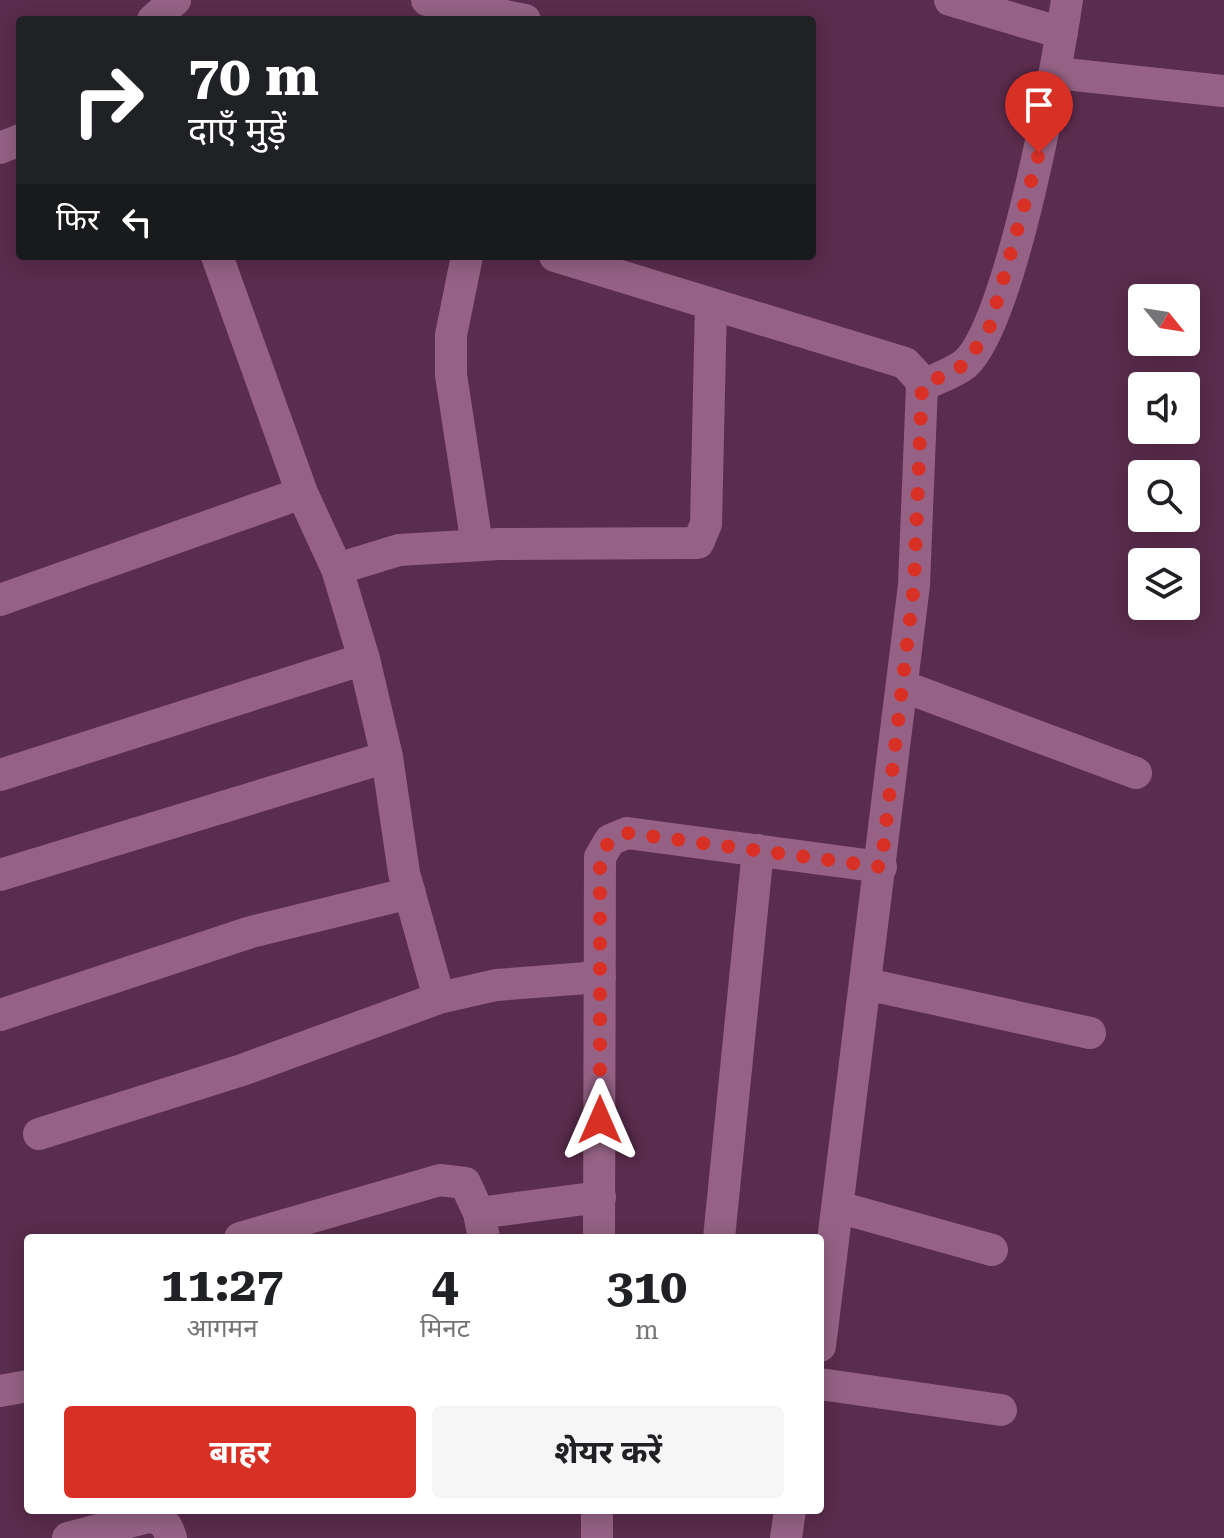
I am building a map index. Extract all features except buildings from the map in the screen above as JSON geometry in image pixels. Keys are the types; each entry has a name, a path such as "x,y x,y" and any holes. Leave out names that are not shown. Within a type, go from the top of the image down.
{"street":[{"path":"157,16 175,0"},
{"path":"427,0 507,16"},
{"path":"950,0 1062,33"},
{"path":"922,386 966,364 990,326 1033,179 1056,73 1067,0"},
{"path":"1056,73 1224,91"},
{"path":"218,260 302,493 337,569 364,659 387,757 410,893 439,998"},
{"path":"466,260 451,335 451,375 477,545"},
{"path":"568,260 905,363 922,386 914,585 824,1315"},
{"path":"337,569 399,550 477,545 698,543 706,524 711,304"},
{"path":"0,600 302,493"},
{"path":"0,775 364,659"},
{"path":"902,686 1136,773"},
{"path":"0,875 387,757"},
{"path":"599,1234 600,857 610,840 627,833 881,867"},
{"path":"719,1234 758,850"},
{"path":"0,1015 251,932 410,893"},
{"path":"39,1134 242,1070 439,998 496,985 600,977"},
{"path":"866,984 1090,1033"},
{"path":"254,1234 440,1180 465,1183 482,1226 600,1197"},
{"path":"838,1207 992,1250"},
{"path":"824,1385 1001,1410"},
{"path":"0,1391 24,1387"},
{"path":"597,1514 597,1538"},
{"path":"786,1538 789,1514"},
{"path":"68,1538 148,1517 162,1522"}],"route":[{"path":"600,1120 600,857 610,840 627,833 881,867 914,585 922,386 966,364 990,326 1039,153"}]}
